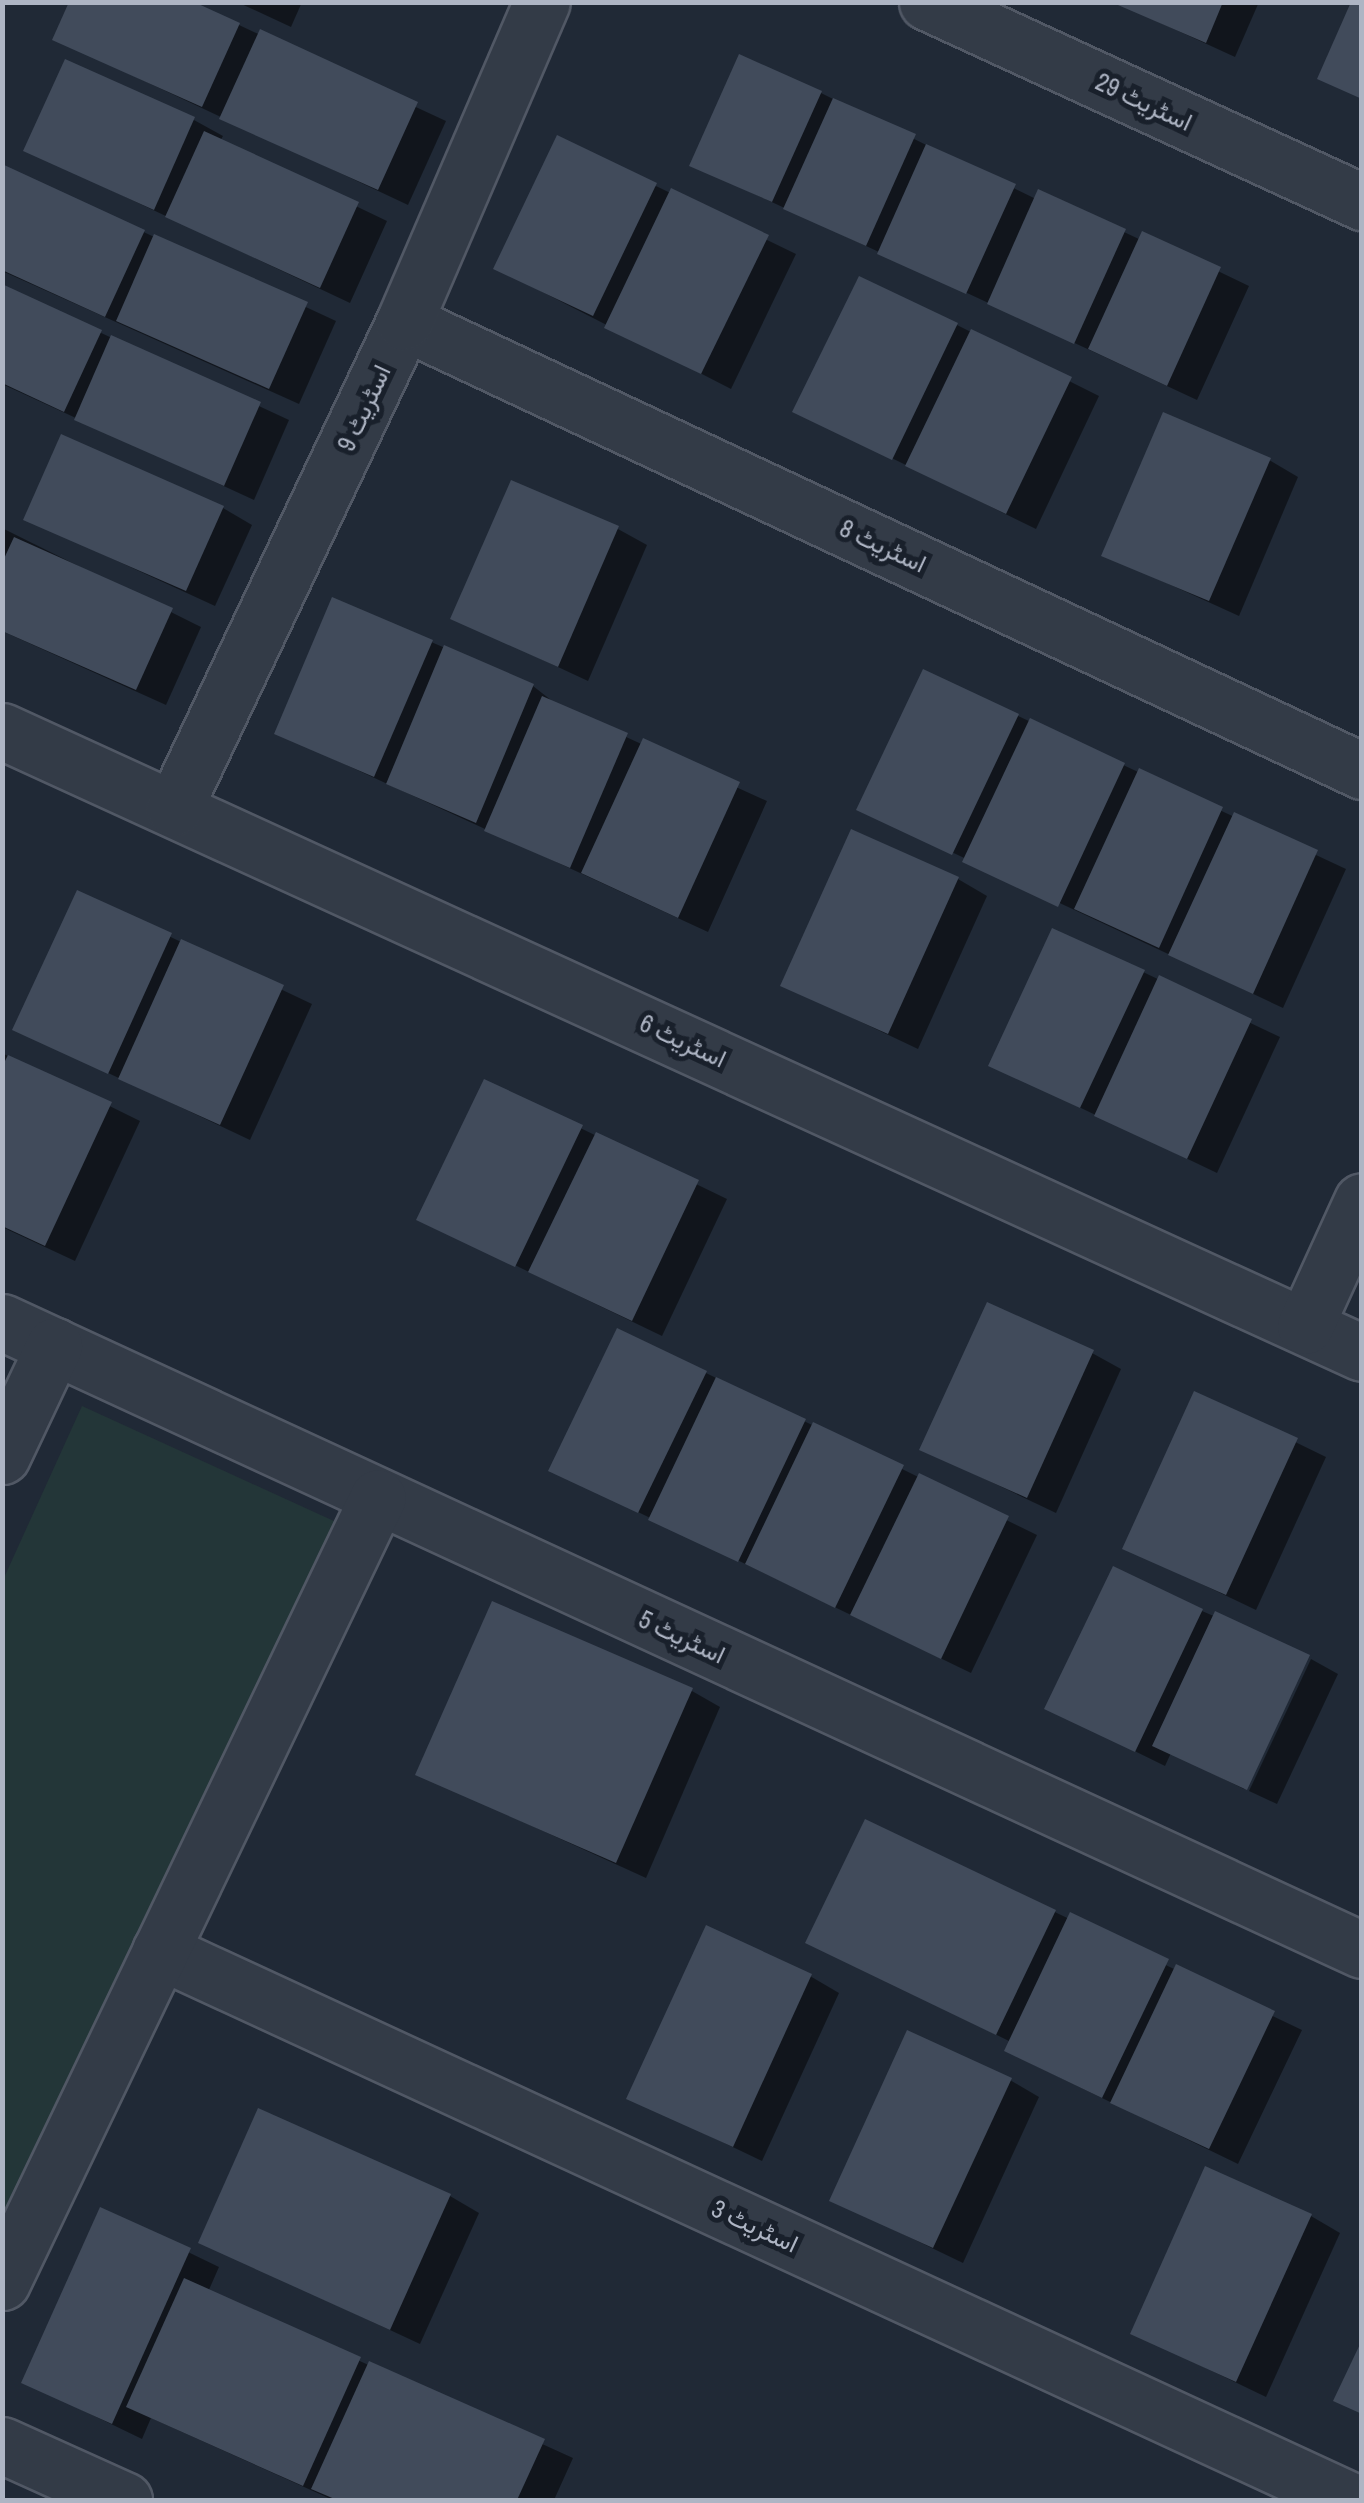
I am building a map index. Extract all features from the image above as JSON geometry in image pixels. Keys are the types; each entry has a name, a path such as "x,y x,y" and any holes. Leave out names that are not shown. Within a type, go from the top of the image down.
{"street":[{"name":"اسٹریٹ 9","path":"174,808 404,322 542,2"},
{"name":"اسٹریٹ 29","path":"927,2 1362,202"},
{"name":"اسٹریٹ 8","path":"404,322 1362,771"},
{"name":"اسٹریٹ 6","path":"2,731 1362,1354"},
{"path":"1306,1326 1362,1201"},
{"name":"اسٹریٹ 5","path":"2,1322 1362,1950"},
{"path":"2,1456 54,1346"},
{"path":"2,2282 378,1497"},
{"name":"اسٹریٹ 3","path":"160,1951 1350,2500"},
{"path":"2,2445 124,2500"}],"shaded area":[{"path":"82,1406 336,1522 3,2253 3,1580"}],"building":[{"path":"69,2 194,2 240,23 202,107 52,40"},
{"path":"1111,2 1223,2 1206,43"},
{"path":"1351,2 1362,2 1362,99 1317,79"},
{"path":"260,29 418,102 378,190 219,119"},
{"path":"739,54 822,91 772,202 689,166"},
{"path":"65,59 195,117 154,210 23,151"},
{"path":"833,98 916,134 866,246 783,209"},
{"path":"204,131 359,202 320,288 165,217"},
{"path":"557,135 657,183 593,316 493,269"},
{"path":"926,144 1016,184 966,294 877,254"},
{"path":"2,164 145,230 105,317 2,270"},
{"path":"671,188 769,235 701,374 604,328"},
{"path":"1038,189 1126,229 1074,344 987,304"},
{"path":"1142,231 1221,267 1167,386 1088,349"},
{"path":"154,234 308,302 269,389 116,321"},
{"path":"859,276 958,323 892,460 792,412"},
{"path":"2,284 102,330 64,412 2,383"},
{"path":"971,329 1072,377 1006,514 905,466"},
{"path":"111,335 261,402 224,486 74,420"},
{"path":"1163,412 1271,458 1209,601 1101,556"},
{"path":"61,434 224,506 186,591 23,520"},
{"path":"511,480 619,526 558,667 450,619"},
{"path":"14,537 173,608 136,690 2,631 2,563"},
{"path":"332,597 433,640 374,777 274,734"},
{"path":"444,645 534,684 476,823 386,784"},
{"path":"923,669 1019,714 952,855 856,810"},
{"path":"542,696 628,733 570,868 484,831"},
{"path":"1030,718 1125,763 1058,907 962,862"},
{"path":"643,738 740,782 678,918 581,873"},
{"path":"1139,768 1223,807 1159,948 1074,909"},
{"path":"1234,812 1318,850 1253,994 1168,955"},
{"path":"851,829 959,877 888,1034 780,986"},
{"path":"77,890 172,933 108,1074 12,1030"},
{"path":"1052,928 1145,970 1080,1108 988,1066"},
{"path":"181,939 284,985 220,1125 118,1079"},
{"path":"1159,975 1252,1019 1187,1159 1094,1116"},
{"path":"8,1055 112,1102 45,1246 2,1226 2,1067"},
{"path":"484,1079 583,1125 515,1267 416,1220"},
{"path":"596,1132 699,1180 632,1321 528,1272"},
{"path":"987,1302 1094,1350 1027,1498 919,1450"},
{"path":"617,1328 707,1371 638,1513 548,1471"},
{"path":"716,1377 806,1419 738,1562 648,1520"},
{"path":"1194,1391 1298,1438 1226,1595 1122,1549"},
{"path":"813,1422 904,1465 835,1608 745,1564"},
{"path":"919,1473 1009,1516 941,1659 850,1615"},
{"path":"1113,1566 1203,1609 1135,1752 1044,1709"},
{"path":"492,1601 693,1688 616,1863 415,1775"},
{"path":"1215,1611 1310,1655 1247,1790 1152,1746"},
{"path":"865,1819 1056,1910 996,2035 805,1943"},
{"path":"1070,1912 1169,1959 1102,2098 1004,2051"},
{"path":"706,1925 812,1974 733,2147 626,2099"},
{"path":"1176,1964 1275,2011 1209,2149 1110,2103"},
{"path":"907,2030 1012,2078 933,2248 829,2201"},
{"path":"258,2108 451,2194 390,2330 198,2243"},
{"path":"1205,2166 1312,2214 1236,2382 1130,2334"},
{"path":"100,2207 191,2248 112,2424 21,2383"},
{"path":"184,2278 361,2357 303,2486 126,2407"},
{"path":"1362,2340 1362,2414 1333,2401"},
{"path":"369,2361 545,2439 517,2500 337,2500 311,2489"}]}
